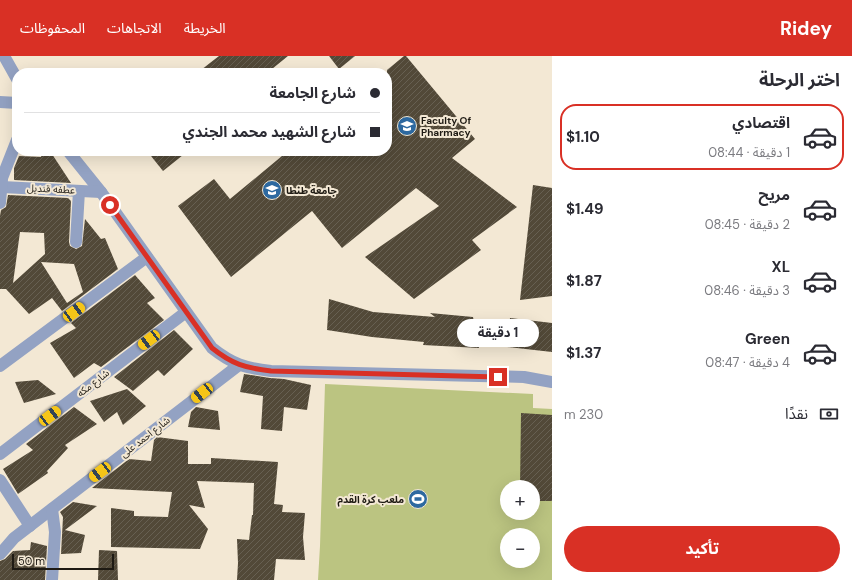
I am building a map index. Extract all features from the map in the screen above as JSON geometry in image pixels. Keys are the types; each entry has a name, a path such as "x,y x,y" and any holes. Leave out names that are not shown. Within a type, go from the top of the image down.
{"street":[{"path":"4,56 12,70"},
{"path":"0,102 12,103"},
{"path":"0,203 1,177 12,152"},
{"path":"72,156 101,192 212,348 225,358 239,365 271,371 524,377 552,382"},
{"name":"عطفه قنديل","path":"1,177 79,191 101,192"},
{"path":"76,242 79,191"},
{"path":"0,366 147,258"},
{"name":"شارع مكه","path":"0,454 186,312"},
{"name":"شارع احمد على","path":"0,554 14,538 239,365"},
{"path":"0,480 30,526"},
{"path":"52,509 55,532 52,580"},
{"name":"شارع احمد على","path":"0,542 14,538"}],"green space":[{"name":"ملعب كرة القدم","path":"325,384 533,394 533,408 552,409 552,580 318,580"}],"building":[{"path":"219,56 288,56 273,68 203,68"},
{"path":"329,56 355,56 340,68 338,68"},
{"path":"406,56 475,139 452,158 517,207 472,240 481,250 414,299 365,257 439,206 416,188 342,248 312,211 231,277 178,206 214,179 230,199 282,156 392,156 392,68 389,68"},
{"path":"19,156 53,156 71,183 14,180 14,168"},
{"path":"151,156 182,156 163,171"},
{"path":"533,185 552,188 552,296 520,300"},
{"path":"8,195 68,198 71,201 70,246 76,249 82,246 85,219 101,239 105,238 118,269 62,311 52,298 29,314 6,289 0,289 0,216 1,210 6,207","holes":["20,232 44,233 45,254 13,283","41,262 74,264 83,292 67,303"]},
{"path":"135,275 155,298 147,303 164,320 101,367 94,363 74,378 50,343 76,328 71,323"},
{"path":"329,299 373,312 435,317 430,313 473,317 479,348 423,345 424,342 372,337 327,330"},
{"path":"510,318 552,323 552,352 507,347"},
{"path":"174,330 193,349 164,376 158,370 133,391 114,377"},
{"path":"244,374 284,379 311,385 307,410 284,407 282,431 261,429 263,396 240,392"},
{"path":"38,380 56,394 24,403 15,382"},
{"path":"127,389 146,406 123,425 117,412 104,422 90,401"},
{"path":"74,407 97,424 65,445 68,448 47,471 48,473 18,494 3,469 33,450 26,444"},
{"path":"196,407 218,411 220,430 188,427 191,412"},
{"path":"521,413 552,415 552,501 540,501 540,480 520,480"},
{"path":"157,437 188,441 188,464 211,464 211,458 278,462 274,504 283,505 282,512 305,513 303,537 305,560 276,559 274,580 237,580 237,539 249,540 253,515 254,483 197,481 205,508 189,505 208,529 200,549 111,547 111,508 134,511 134,516 168,517 172,492 92,488 129,459 151,461 154,440"},
{"path":"73,502 97,506 65,530 85,535 81,553 61,554 63,517 60,512"},
{"path":"31,542 47,546 45,580 0,580 0,561 5,559 13,551 30,550"},
{"path":"99,550 117,551 118,580 98,580"}],"place":[{"name":"Faculty Of Pharmacy","path":"407,126"},
{"name":"جامعة طنطا","path":"272,190"},
{"name":"ملعب كرة القدم","path":"418,499"}],"route":[{"path":"110,205 212,348 225,358 239,365 271,371 498,377"}]}
